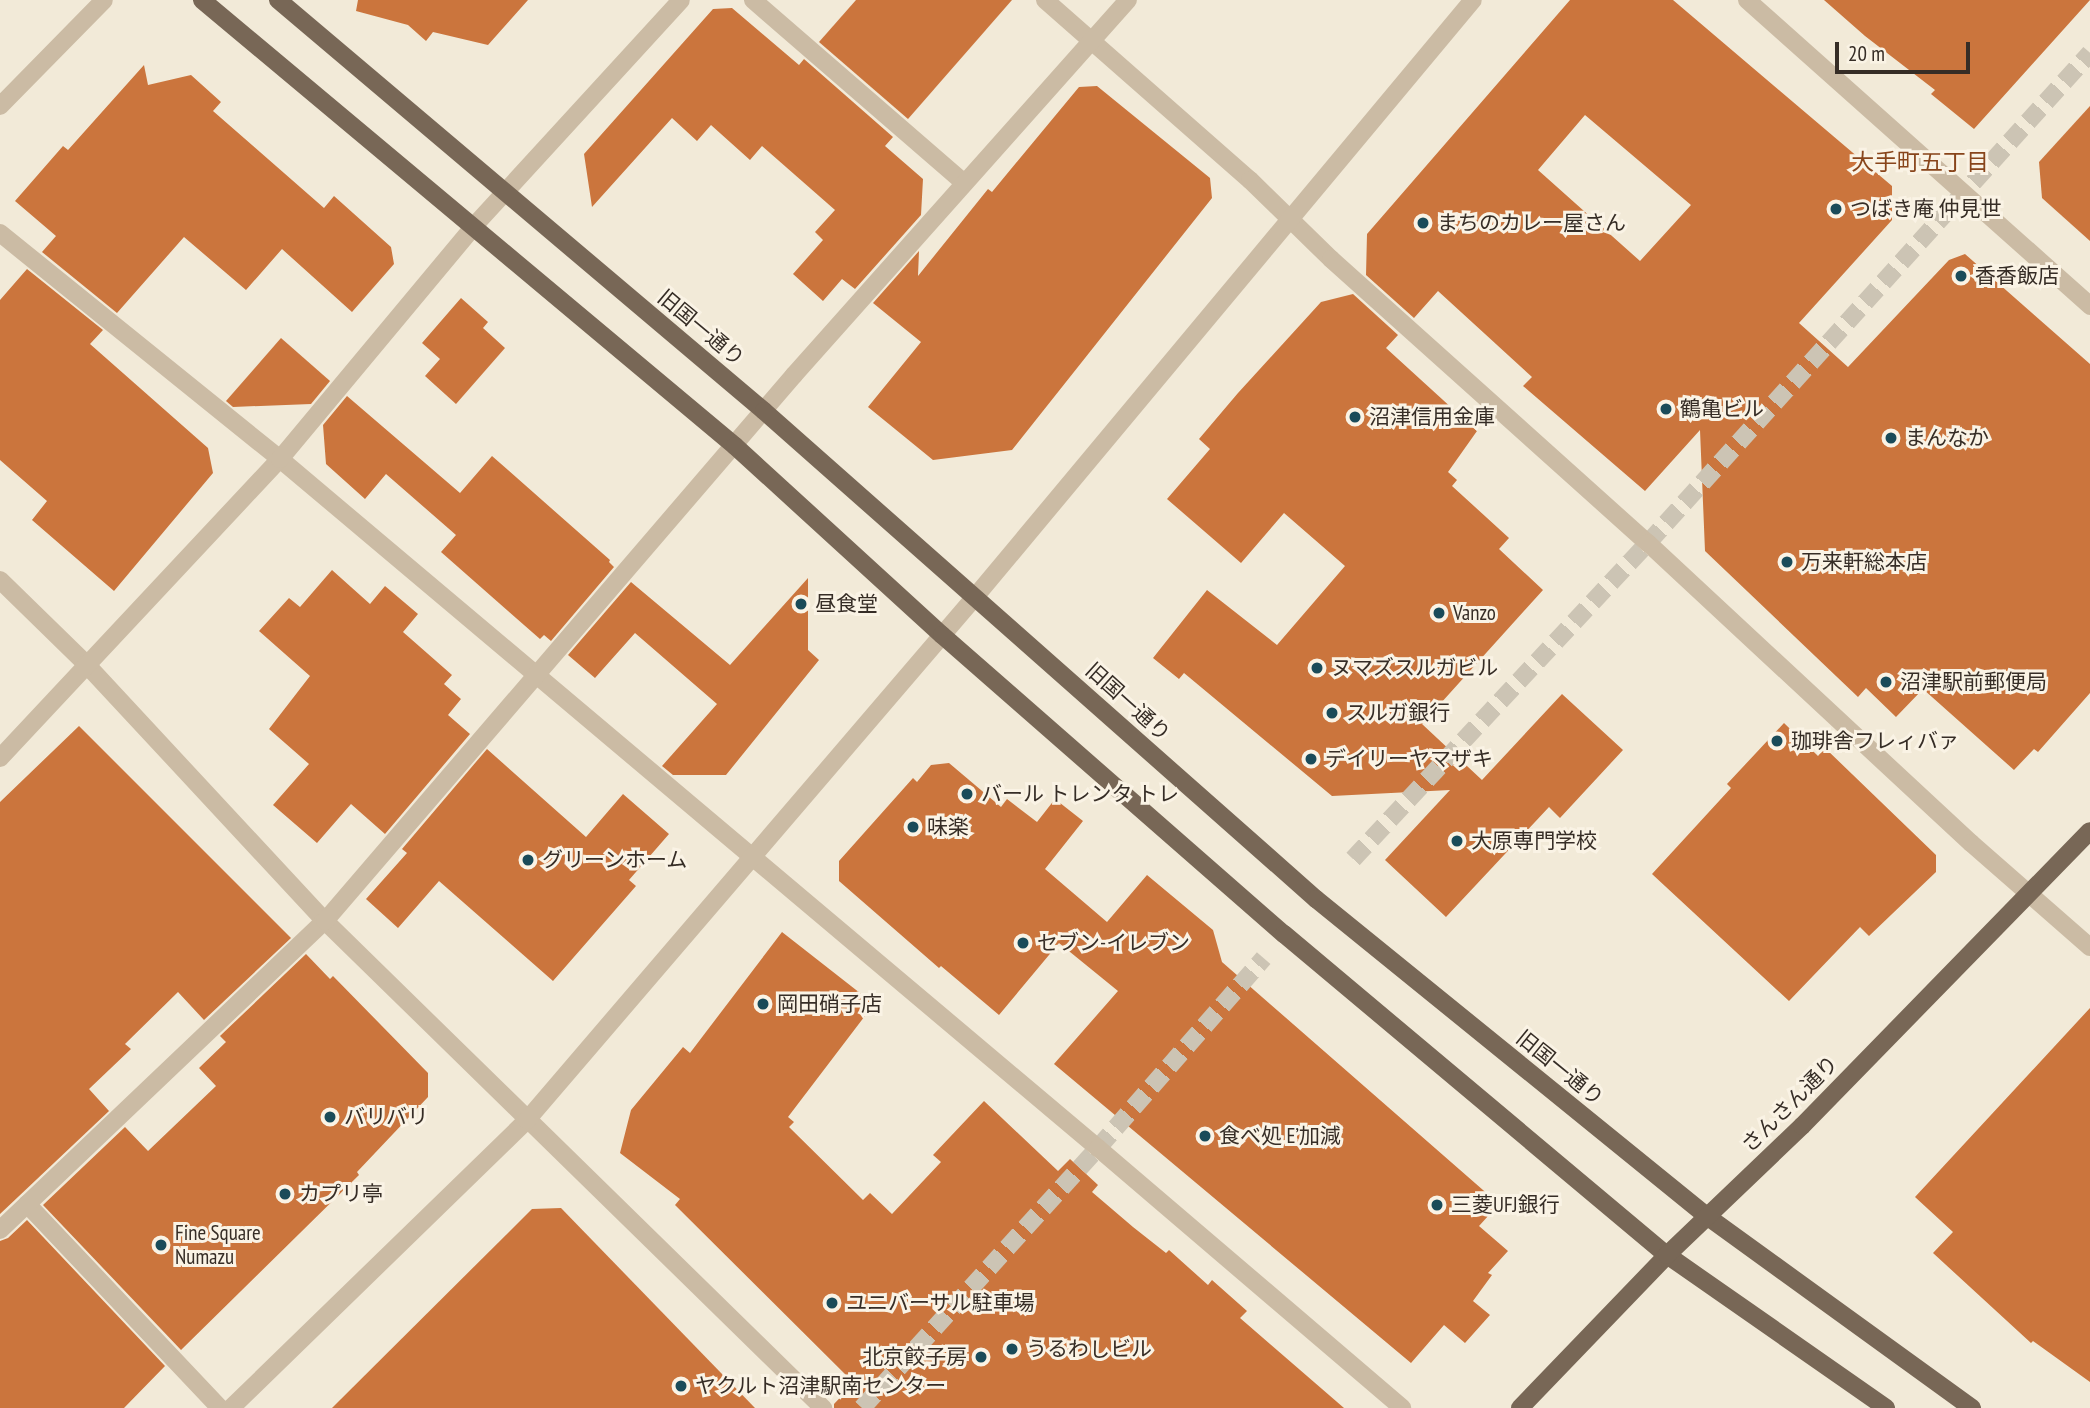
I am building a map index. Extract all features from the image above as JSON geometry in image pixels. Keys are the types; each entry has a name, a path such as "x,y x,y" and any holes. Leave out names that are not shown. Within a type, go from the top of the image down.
{"main road":[{"path":"202,0 734,446 942,635 1284,934 1667,1255 1886,1408"},
{"name":"旧国一通り","path":"278,0 764,411 1316,899 1708,1217 1972,1408"},
{"name":"さんさん通り","path":"1520,1408 1667,1255 1802,1126 2090,831"}],"street":[{"path":"0,106 104,0"},
{"path":"0,758 280,459 474,226 681,0"},
{"path":"752,0 963,182"},
{"path":"1045,0 1648,543 2027,894 2090,947"},
{"path":"0,1230 325,921 963,182 1128,0"},
{"path":"231,1408 527,1120 975,597 1473,0"},
{"path":"1747,0 2090,306"},
{"path":"0,233 280,459 1402,1408"},
{"path":"0,580 86,664 325,921 823,1408"},
{"path":"27,1204 220,1408"}],"building":[{"path":"358,0 528,0 488,45 433,32 426,41 408,25 356,11"},
{"path":"856,0 1012,0 908,119 819,42"},
{"path":"1570,0 1673,0 1892,186 1892,220 1799,323 1848,367 1949,260 1965,254 2090,364 2090,693 2038,752 2034,749 2014,770 1923,689 1896,717 1866,688 1858,697 1705,551 1700,430 1645,491 1523,386 1532,377 1438,291 1414,318 1366,275 1367,234","holes":["1585,115 1691,205 1640,261 1538,170"]},
{"path":"1824,0 2090,0 1974,129 1931,94 1935,90 1865,36"},
{"path":"732,8 799,65 804,59 893,137 885,146 923,179 921,215 855,289 842,279 823,301 793,274 823,240 815,232 835,210 762,146 750,160 711,125 697,141 672,118 592,207 584,154 713,9"},
{"path":"144,65 148,85 191,75 221,102 213,111 324,208 334,196 391,247 394,264 352,312 282,249 246,290 184,237 117,313 42,252 56,236 15,201 63,146 68,150"},
{"path":"1097,86 1210,178 1212,198 1012,450 933,460 868,407 921,342 873,303 919,251 918,276 988,189 992,192 1079,87"},
{"path":"2090,106 2090,241 2042,198 2039,162"},
{"path":"27,269 103,330 90,344 208,448 213,473 114,591 32,520 47,501 0,460 0,300"},
{"path":"1353,294 1398,335 1386,348 1477,431 1448,472 1457,480 1452,486 1509,538 1499,549 1543,590 1422,724 1482,780 1562,694 1623,750 1560,818 1549,807 1446,917 1385,860 1450,790 1332,796 1184,673 1179,679 1153,658 1207,590 1277,645 1345,566 1284,513 1241,563 1167,499 1210,449 1199,439 1238,393 1321,302"},
{"path":"461,298 488,322 483,328 505,348 456,404 425,376 440,359 422,343"},
{"path":"281,338 330,381 311,404 233,407 226,401"},
{"path":"347,396 460,493 492,456 610,560 614,567 551,641 544,635 540,639 441,552 456,535 386,474 365,499 326,464 323,425"},
{"path":"332,570 370,604 385,586 418,614 403,632 452,675 444,684 461,699 448,715 470,734 385,834 351,804 317,843 273,805 309,764 269,729 310,676 259,631 289,598 300,607"},
{"path":"808,578 808,650 819,660 726,775 673,775 662,766 717,704 635,633 595,678 568,655 631,582 730,665"},
{"path":"1784,723 1818,756 1825,748 1936,855 1936,872 1869,936 1860,927 1789,1001 1652,874 1731,788 1727,784"},
{"path":"79,726 291,938 204,1020 178,992 125,1044 131,1049 89,1089 109,1111 0,1214 0,802"},
{"path":"487,749 586,837 623,794 669,834 629,880 636,886 553,981 439,881 398,928 366,899 407,853 402,849"},
{"path":"949,763 1001,807 1007,799 1037,822 1055,799 1083,821 1045,869 1107,922 1147,875 1213,930 1222,962 1499,1204 1479,1226 1508,1251 1488,1273 1492,1275 1473,1301 1490,1315 1465,1343 1444,1325 1411,1363 1054,1064 1118,991 1059,943 999,1015 941,966 939,968 839,881 839,861 913,778 917,782 931,765"},
{"path":"782,932 874,1004 788,1117 794,1122 789,1127 863,1200 870,1193 892,1214 941,1162 933,1155 984,1101 1058,1171 1070,1159 1098,1185 1092,1192 1133,1227 1166,1253 1169,1250 1208,1285 1212,1280 1247,1311 1240,1318 1344,1408 834,1408 834,1404 854,1383 675,1205 680,1199 620,1153 631,1110 683,1047 690,1053"},
{"path":"306,954 330,979 333,976 428,1073 428,1097 357,1172 359,1175 181,1350 43,1205 125,1127 148,1151 216,1086 199,1068 226,1042 220,1036"},
{"path":"2090,1008 2090,1382 2033,1341 2031,1343 1933,1253 1953,1232 1915,1197"},
{"path":"561,1208 755,1408 332,1408 532,1209"},
{"path":"27,1220 165,1366 124,1408 0,1408 0,1241 8,1238"}],"tunnel":[{"path":"1353,859 1648,543 2090,53"},
{"path":"862,1408 1098,1148 1264,958"}],"place":[{"name":"つばき庵 仲見世","path":"1836,209"},
{"name":"まちのカレー屋さん","path":"1423,223"},
{"name":"香香飯店","path":"1961,276"},
{"name":"鶴亀ビル","path":"1666,409"},
{"name":"沼津信用金庫","path":"1355,417"},
{"name":"まんなか","path":"1891,438"},
{"name":"万来軒総本店","path":"1787,562"},
{"name":"昼食堂","path":"801,604"},
{"name":"Vanzo","path":"1439,613"},
{"name":"ヌマズスルガビル","path":"1317,668"},
{"name":"沼津駅前郵便局","path":"1886,682"},
{"name":"スルガ銀行","path":"1332,713"},
{"name":"珈琲舎フレィバァ","path":"1777,741"},
{"name":"デイリーヤマザキ","path":"1311,759"},
{"name":"バール トレンタ トレ","path":"967,794"},
{"name":"味楽","path":"913,827"},
{"name":"大原専門学校","path":"1457,841"},
{"name":"グリーンホーム","path":"528,860"},
{"name":"セブン-イレブン","path":"1023,943"},
{"name":"岡田硝子店","path":"763,1004"},
{"name":"バリバリ","path":"330,1117"},
{"name":"食べ処 E’加減","path":"1205,1136"},
{"name":"カプリ亭","path":"285,1194"},
{"name":"三菱UFJ銀行","path":"1437,1205"},
{"name":"Fine Square Numazu","path":"161,1245"},
{"name":"ユニバーサル駐車場","path":"832,1303"},
{"name":"うるわしビル","path":"1012,1349"},
{"name":"北京餃子房","path":"981,1357"},
{"name":"ヤクルト沼津駅南センター","path":"681,1386"}],"district":[{"name":"大手町五丁目","path":"1920,162"}]}
